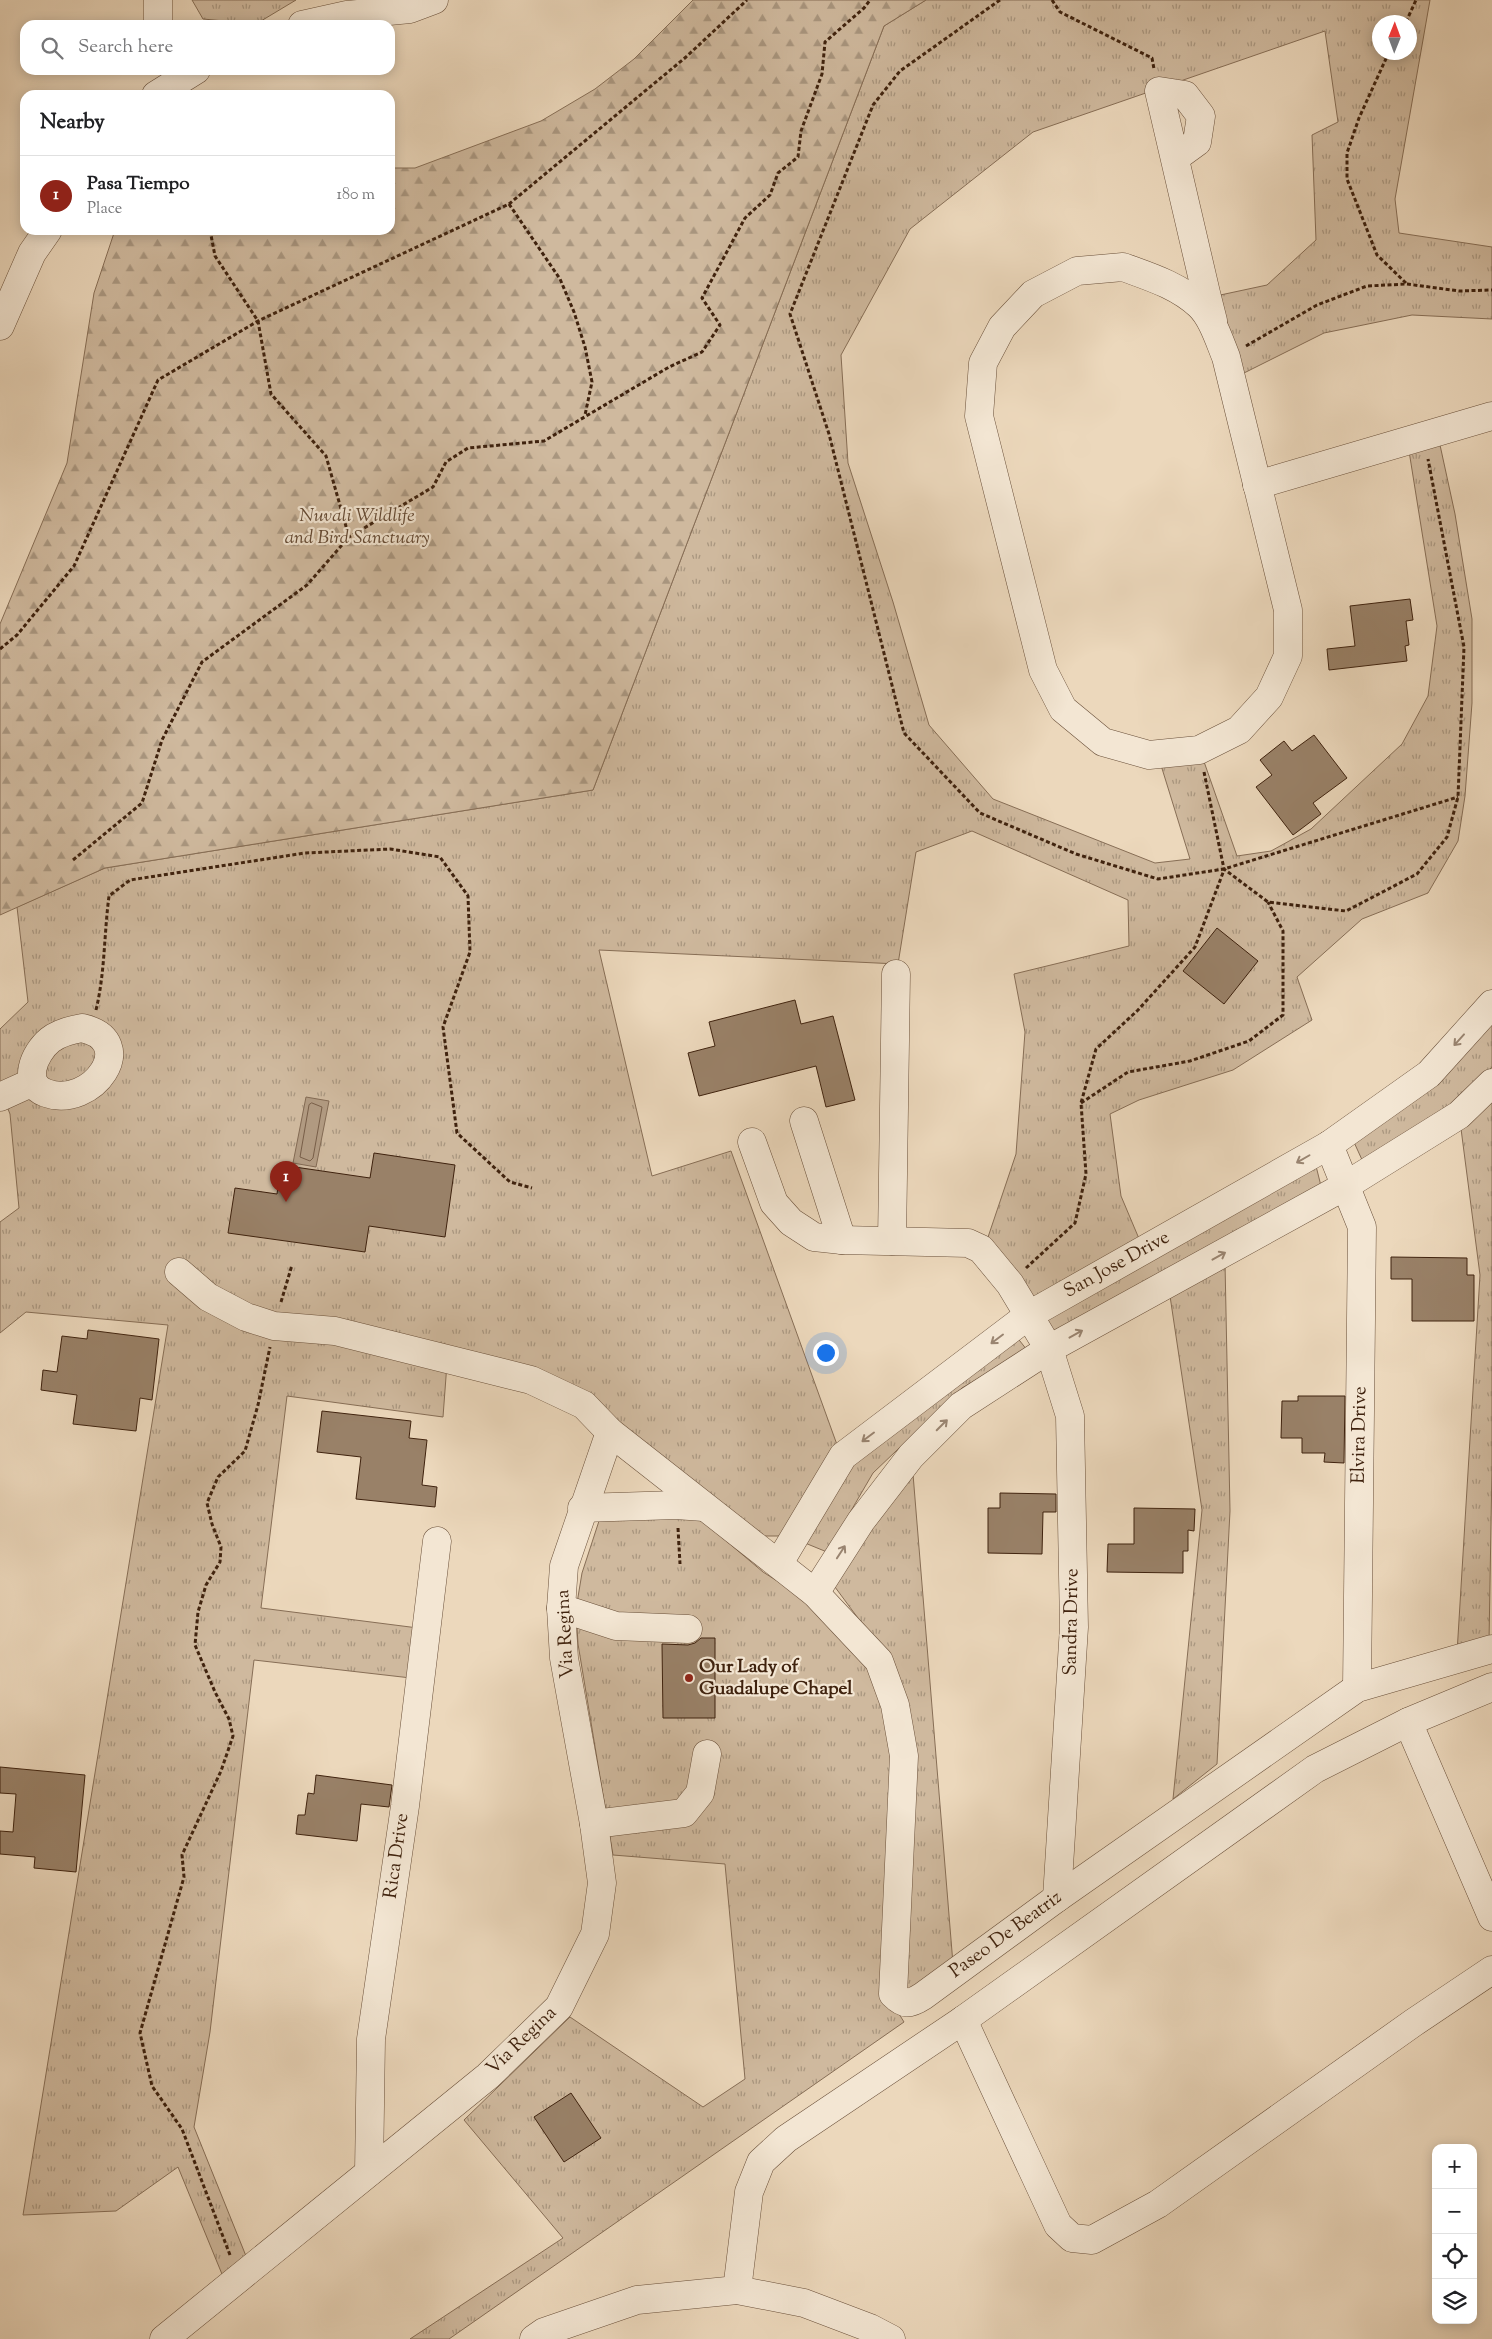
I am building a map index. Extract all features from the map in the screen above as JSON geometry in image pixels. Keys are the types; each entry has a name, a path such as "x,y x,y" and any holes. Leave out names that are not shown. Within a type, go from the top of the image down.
{"street":[{"path":"158,0 158,20"},
{"path":"314,20 347,7 410,8 434,0"},
{"path":"157,86 184,75"},
{"path":"1175,158 1197,142 1201,116 1185,95 1159,91 1175,158 1221,345 1288,610 1288,656 1269,697 1239,730 1199,750 1149,755 1103,742 1062,709 1043,670 979,416 983,363 1002,327 1034,294 1077,271 1123,267 1168,283 1200,306 1221,345"},
{"path":"0,326 32,253 45,235"},
{"path":"1257,486 1492,416"},
{"path":"892,1241 896,974"},
{"name":"San Jose Drive","path":"778,1563 843,1456 1029,1315 1329,1145 1430,1074 1492,1004"},
{"path":"82,1028 105,1038 109,1048 106,1070 88,1088 65,1096 54,1096 42,1092 33,1082 30,1074 34,1062 48,1042 59,1034 82,1028"},
{"path":"0,1097 33,1082"},
{"path":"179,1272 208,1297 246,1317 274,1326 335,1331 531,1380 584,1405 610,1432 815,1592 861,1521 911,1456 961,1406 1049,1349 1345,1186 1459,1115 1492,1083"},
{"path":"804,1121 842,1240"},
{"name":"Sandra Drive","path":"752,1142 774,1203 791,1222 814,1237 842,1240 968,1243 981,1249 1010,1284 1049,1349 1070,1416 1074,1608 1057,1898"},
{"name":"Elvira Drive","path":"1329,1145 1362,1227 1357,1688"},
{"name":"Via Regina","path":"164,2339 488,2076 559,2006 595,1934 602,1883 594,1824 564,1658 561,1608 564,1566 582,1508 610,1432"},
{"path":"582,1508 676,1505 704,1507"},
{"name":"Rica Drive","path":"369,2172 371,2039 405,1806 437,1540"},
{"name":"Paseo De Beatriz","path":"815,1592 879,1661 895,1705 904,1756 895,1912 893,1994 902,2003 910,2004 1057,1898 1357,1688 1492,1649"},
{"path":"561,1608 616,1626 688,1629"},
{"path":"736,2290 749,2192 762,2162 786,2139 963,2020 1315,1768 1408,1722 1492,1687"},
{"path":"1408,1722 1492,1917"},
{"path":"594,1824 684,1814 700,1793 707,1754"},
{"path":"963,2020 1058,2225 1072,2238 1092,2240 1158,2204 1413,2023 1492,1970"},
{"path":"534,2339 544,2332 637,2300 736,2290 804,2303 870,2328 890,2339"}],"path":[{"path":"0,649 17,635 74,566 158,380 258,321 509,204 686,57 747,0"},
{"path":"73,860 142,802 162,740 202,662 307,585 349,537 433,487 446,462 468,448 544,441 668,367 702,352 720,324 702,298 745,218 770,195 778,173 798,157 801,131 822,74 825,42 864,8 870,0"},
{"path":"1052,0 1060,12 1152,58 1159,91"},
{"path":"1409,15 1416,0"},
{"path":"1385,60 1359,118 1347,152 1347,179 1377,255 1407,284"},
{"path":"509,204 560,279 574,312 585,347 592,382 585,416"},
{"path":"211,235 215,256 258,321 271,394 326,456 349,537"},
{"path":"1221,345 1276,331 1317,305 1367,286 1407,284 1459,291 1492,290"},
{"path":"1268,902 1346,911 1417,874 1447,837 1458,797 1464,647 1424,437"},
{"path":"1010,1284 1075,1223 1086,1174 1081,1103 1096,1049 1138,1010 1195,947 1224,869 1199,750"},
{"path":"90,1030 102,984 104,936 109,896 130,880 305,853 390,849 440,857 468,896 470,952 443,1027 457,1133 510,1182 532,1188"},
{"path":"1081,1103 1128,1072 1190,1061 1249,1041 1283,1015 1283,931 1268,902 1224,869"},
{"path":"239,2278 182,2129 152,2086 140,2033 184,1878 182,1855 221,1771 233,1736 229,1718 214,1692 195,1645 198,1612 206,1585 220,1562 221,1547 212,1524 208,1503 218,1477 245,1451 258,1405 274,1326 292,1265"},
{"path":"676,1505 680,1564"}],"green space":[{"path":"192,0 296,0 263,20 203,19"},
{"name":"Nuvali Wildlife and Bird Sanctuary","path":"693,0 926,0 884,26 593,790 105,868 0,915 0,624 67,463 94,293 113,235 395,235 395,168 415,168 541,121 595,89 634,59"},
{"path":"926,0 1430,0 1395,199 1399,233 1492,247 1492,319 1412,315 1324,333 1228,381 1211,297 1267,285 1316,240 1312,135 1338,122 1325,31 1033,132 910,229 841,355 848,463 893,602 929,725 993,799 1155,863 1190,859 1160,762 1201,753 1237,856 1271,851 1311,829 1402,744 1428,696 1437,626 1409,451 1440,445 1455,514 1472,619 1472,703 1465,796 1458,841 1428,893 1362,919 1297,977 1312,1020 1233,1070 1139,1100 1110,1114 1121,1196 1140,1241 1040,1299 1018,1289 983,1252 1016,1154 1025,1032 1014,974 1129,946 1128,900 972,831 916,852 898,964 599,950 652,1176 731,1151 840,1453 789,1536 761,1536 616,1422 448,1350 443,1417 287,1396 261,1608 418,1628 411,1678 254,1660 210,2032 194,2127 248,2261 224,2279 178,2167 116,2211 23,2215 168,1325 26,1312 0,1333 0,1222 19,1208 10,1114 0,1089 0,1029 28,1002 17,907 105,868 593,790 884,26"},
{"path":"1492,1022 1492,1067 1463,1100 1363,1162 1353,1140"},
{"path":"1492,1089 1492,1466 1489,1642 1457,1653 1480,1275 1460,1121"},
{"path":"1315,1162 1322,1190 1054,1335 1046,1317"},
{"path":"1225,1262 1230,1511 1217,1764 1173,1799 1202,1510 1170,1296"},
{"path":"1016,1336 1027,1350 962,1388 873,1473 827,1552 805,1543 853,1461"},
{"path":"913,1474 953,1964 905,1993 889,1660 832,1583"},
{"path":"698,1517 763,1572 804,1598 867,1665 884,1710 891,1762 888,1996 904,2022 449,2339 410,2339 563,2238 464,2120 570,2017 703,2107 745,2079 725,1864 613,1855 578,1644 576,1609 582,1573 599,1521"}],"water":[{"path":"306,1097 329,1101 316,1167 293,1163"}],"building":[{"path":"1410,599 1413,620 1406,621 1409,645 1405,646 1407,661 1329,670 1327,649 1355,646 1350,606"},
{"path":"1314,735 1347,778 1313,803 1321,814 1293,835 1256,787 1272,775 1260,760 1284,741 1292,751"},
{"path":"1217,928 1258,961 1224,1004 1183,971"},
{"path":"795,1000 801,1024 833,1016 855,1100 826,1107 816,1066 699,1096 688,1053 715,1046 709,1022"},
{"path":"374,1153 455,1165 445,1237 369,1226 365,1252 228,1233 235,1188 277,1194 281,1165 370,1178"},
{"path":"1391,1257 1467,1258 1467,1275 1474,1275 1474,1321 1412,1321 1412,1279 1391,1279"},
{"path":"88,1330 159,1339 152,1400 140,1398 136,1431 73,1424 77,1395 41,1390 43,1370 57,1372 62,1336 87,1339"},
{"path":"1298,1396 1345,1396 1344,1463 1324,1462 1325,1453 1302,1453 1302,1438 1281,1438 1282,1401 1298,1401"},
{"path":"322,1411 411,1421 409,1438 427,1440 422,1485 437,1487 435,1507 356,1499 361,1457 317,1452"},
{"path":"1000,1493 1056,1494 1056,1512 1043,1512 1042,1554 988,1553 988,1508 1000,1508"},
{"path":"1134,1508 1195,1509 1194,1531 1188,1530 1188,1551 1183,1551 1183,1573 1107,1572 1108,1544 1134,1544"},
{"name":"Our Lady of Guadalupe Chapel","path":"701,1638 715,1638 715,1718 663,1718 662,1644 688,1645 695,1643"},
{"path":"0,1767 85,1775 76,1872 34,1868 35,1857 0,1854 0,1831 13,1832 16,1794 0,1793"},
{"path":"316,1775 392,1785 389,1807 361,1804 357,1841 296,1834 298,1815 305,1815 308,1793 314,1794"},
{"path":"571,2093 601,2138 564,2162 534,2117"}],"place":[{"name":"Pasa Tiempo","path":"286,1202"},
{"name":"Our Lady of Guadalupe Chapel","path":"689,1678"}]}
